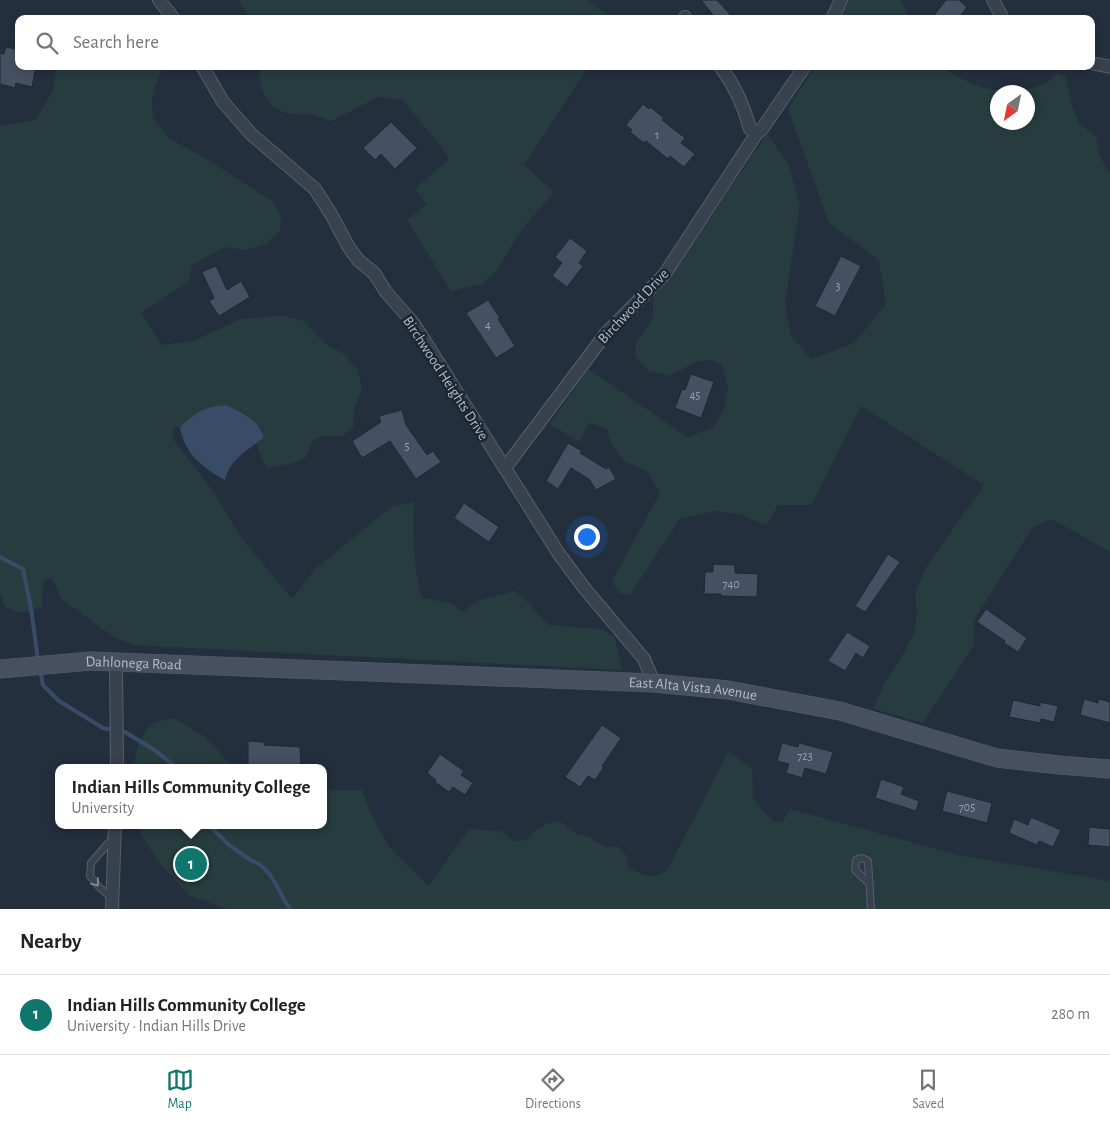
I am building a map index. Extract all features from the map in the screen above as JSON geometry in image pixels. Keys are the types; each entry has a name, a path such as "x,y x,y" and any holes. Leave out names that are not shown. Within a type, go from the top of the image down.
{"main road":[{"name":"Dahlonega Road","path":"0,669 91,661 266,668"},
{"name":"East Alta Vista Avenue","path":"266,668 654,683 728,690 840,711 997,758 1110,769"}],"street":[{"path":"159,0 171,15"},
{"path":"834,15 841,0"},
{"path":"993,0 1001,15"},
{"path":"1095,64 1110,67"},
{"name":"Birchwood Heights Drive","path":"204,70 223,102 251,134 315,189 358,260 374,273 386,292 414,324 559,554 584,589 644,659 654,683"},
{"path":"723,70 734,85 746,113 750,130 757,133"},
{"name":"Birchwood Drive","path":"505,468 607,332 664,275 757,133 802,70"},
{"path":"116,662 117,764"},
{"path":"112,904 115,830"}],"lane":[{"path":"112,904 90,876 91,864 115,830"},
{"path":"870,884 871,909"}],"green space":[{"path":"238,0 587,0 608,15 248,15"},
{"path":"849,0 901,0 907,15 842,15"},
{"path":"56,70 161,70 151,104 154,119 170,139 208,160 274,202 281,218 280,231 266,244 246,250 225,247 192,265 189,281 141,313 162,345 193,341 241,319 283,316 304,321 325,344 344,354 357,369 362,389 354,410 353,428 342,436 321,436 312,441 306,457 299,461 268,468 256,444 264,437 261,428 238,410 192,417 180,427 174,426 173,439 215,494 239,535 292,599 315,569 380,516 394,506 414,502 414,550 422,598 451,603 462,612 480,600 515,591 530,604 548,625 600,629 614,637 623,670 133,645 115,638 62,599 52,578 43,581 42,607 21,613 5,607 0,592 0,126 36,120 53,90"},
{"path":"260,70 586,70 524,165 554,192 519,233 497,270 482,284 451,291 407,220 427,204 415,189 449,159 403,100 378,97 331,121 309,114 295,114 276,109 270,104 262,91"},
{"path":"812,70 948,70 969,82 990,89 990,130 1035,130 1035,87 1048,82 1056,73 1066,77 1072,106 1079,123 1096,137 1100,155 1107,171 1110,172 1110,552 1052,519 1032,528 974,620 974,645 923,723 873,709 883,686 914,633 917,613 915,593 925,569 984,485 861,406 811,505 778,505 766,526 741,514 715,511 680,519 630,595 619,593 612,581 660,493 647,471 625,462 610,442 607,429 588,423 580,442 550,424 588,369 687,437 712,428 723,411 728,388 723,366 712,360 697,361 670,376 649,371 636,357 635,345 652,320 654,297 668,280 767,134 789,165 800,205 785,303 791,336 811,359 854,343 886,304 879,260 829,223 788,109"},
{"path":"175,718 205,737 230,764 135,764 137,749 142,737 157,722"},
{"path":"728,752 752,768 753,799 772,820 782,823 790,809 962,856 1110,881 1110,909 227,909 190,896 157,860 142,836 141,829 327,829 327,790 362,790 370,812 389,847 429,886 469,829 501,831 514,841 527,840 541,827 559,821 577,834 589,837 605,847 617,846 626,855 629,868 644,875 657,875 668,869"}],"water":[{"path":"225,405 243,413 258,425 264,437 235,460 227,472 225,480 202,465 190,453 182,437 180,427 201,411"}],"building":[{"path":"701,0 717,0 730,15 713,15"},
{"path":"946,0 959,0 967,7 961,15 934,15"},
{"path":"6,47 15,49 15,70 35,70 32,87 16,83 15,88 0,84 0,53 4,54"},
{"path":"643,104 664,118 662,120 685,138 681,143 695,154 684,167 670,156 668,159 646,141 644,143 630,132 632,130 626,125"},
{"path":"391,122 417,148 395,169 381,154 375,160 363,148"},
{"path":"570,238 587,251 579,263 583,266 567,287 552,276 562,263 555,257"},
{"path":"841,256 861,266 835,316 815,306"},
{"path":"216,266 227,290 241,281 250,297 219,316 209,301 214,298 202,272"},
{"path":"488,300 515,346 496,358 466,313"},
{"path":"691,374 714,382 701,418 675,408 682,389 685,390"},
{"path":"402,410 406,425 427,455 433,451 441,462 416,479 390,441 362,458 352,441 381,422 379,416"},
{"path":"568,443 606,469 609,467 616,479 596,490 589,479 571,468 558,489 546,481"},
{"path":"464,503 499,527 489,542 454,518"},
{"path":"888,554 900,562 865,612 855,606"},
{"path":"713,564 735,565 735,573 758,574 757,597 704,594 705,572 713,572"},
{"path":"986,609 1027,638 1018,652 977,622"},
{"path":"847,632 870,646 863,658 856,653 845,671 828,661"},
{"path":"1084,699 1098,703 1099,699 1110,702 1110,723 1080,715"},
{"path":"1013,700 1040,706 1040,702 1058,706 1054,722 1041,719 1040,723 1009,717"},
{"path":"602,725 621,738 595,780 588,776 580,787 565,777"},
{"path":"248,741 264,742 264,745 300,747 301,764 248,764"},
{"path":"782,743 798,747 799,743 833,752 826,774 805,768 802,778 786,773 789,764 777,761"},
{"path":"440,754 464,771 461,775 473,783 465,795 453,787 449,792 435,782 436,780 427,773"},
{"path":"881,779 904,787 901,794 919,801 916,811 875,798"},
{"path":"947,791 992,803 987,823 942,811"},
{"path":"1031,817 1061,830 1053,847 1039,841 1037,845 1009,833 1014,819 1028,825"},
{"path":"1089,827 1110,829 1110,847 1088,845"}],"waterway":[{"path":"0,557 23,569 31,608 38,661"},
{"path":"40,670 43,685 59,701 103,728 125,732 156,751 172,764"},
{"path":"213,829 229,845 265,869 290,909"}],"place":[{"name":"Indian Hills Community College","path":"191,864"}]}
